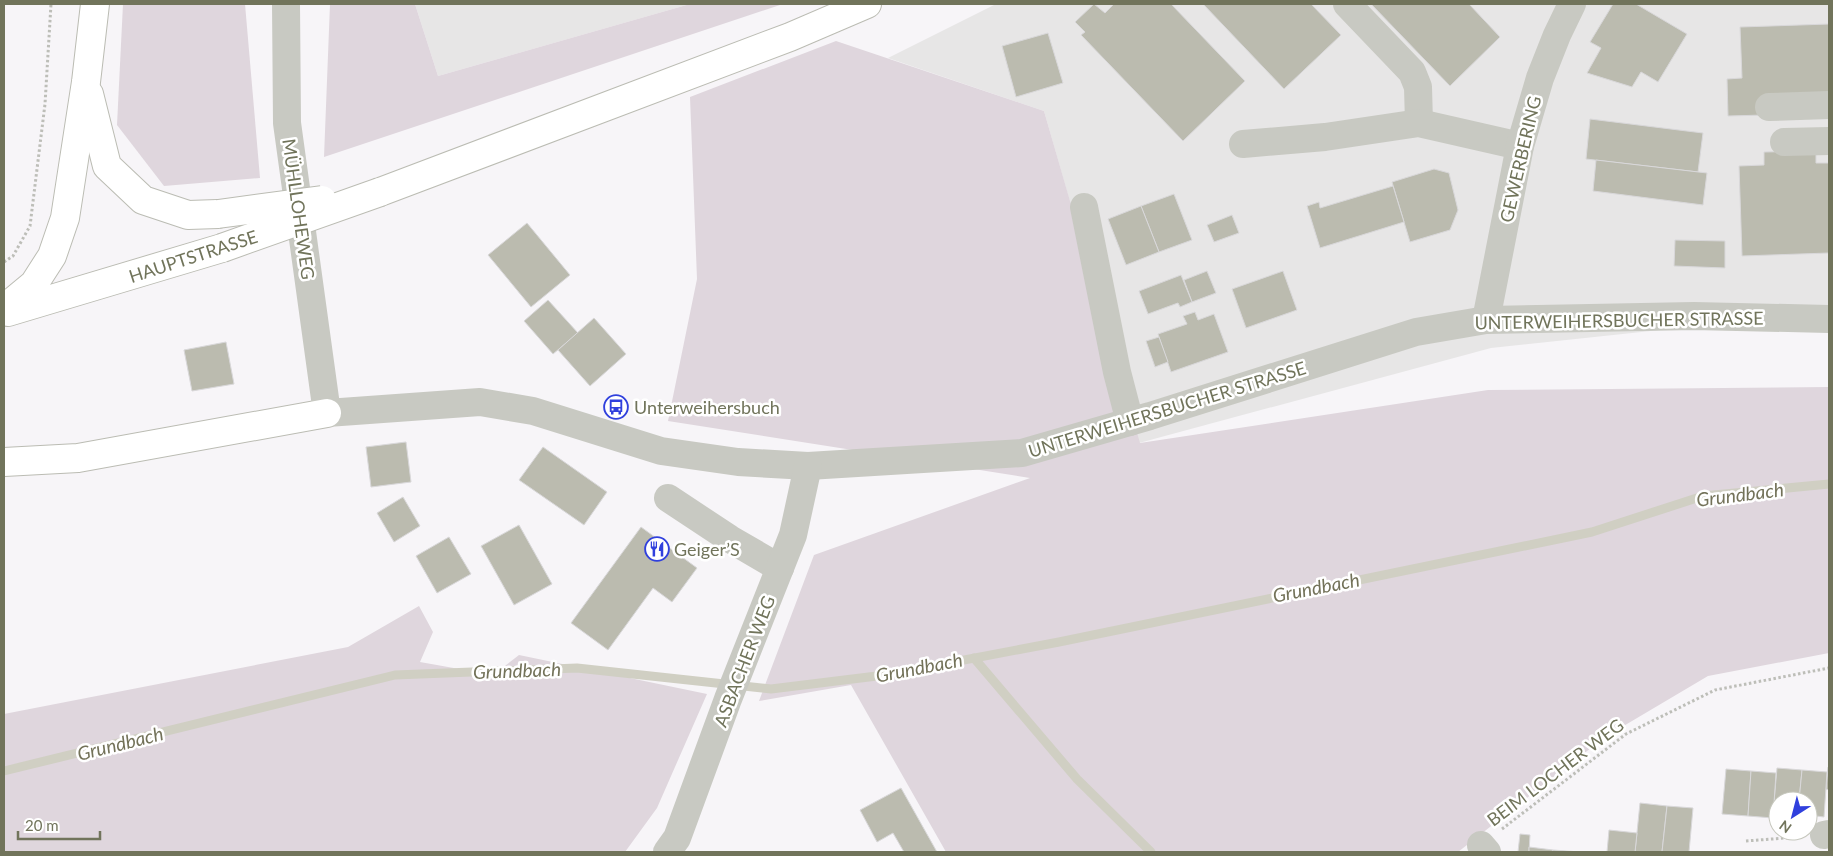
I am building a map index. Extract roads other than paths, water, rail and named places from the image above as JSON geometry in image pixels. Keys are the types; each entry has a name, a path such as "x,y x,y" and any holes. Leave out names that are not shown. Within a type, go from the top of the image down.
{"main road":[{"path":"4,309 34,284 52,256 65,218 86,82 95,4"},
{"path":"86,82 107,166 143,200 188,215 218,214 380,192 790,37 867,4"},
{"name":"HAUPTSTRASSE","path":"4,314 222,248 380,192"},
{"path":"4,462 78,458 327,413"}],"street":[{"name":"MÜHLLOHEWEG","path":"286,4 287,123 327,413"},
{"path":"1347,4 1412,72 1418,87 1418,123"},
{"name":"GEWERBERING","path":"1486,320 1520,146 1540,78 1572,4"},
{"path":"1769,107 1829,105"},
{"path":"1243,144 1325,137 1418,123 1520,146"},
{"path":"1784,142 1829,141"},
{"path":"1084,207 1117,372 1130,422"},
{"name":"UNTERWEIHERSBUCHER STRASSE","path":"327,413 480,402 533,411 661,451 738,462 808,466 1022,453 1130,422 1416,332 1486,320 1694,316 1829,319"},
{"name":"ASBACHER WEG","path":"667,852 677,838 732,688 793,535 808,466"},
{"path":"668,498 730,539 780,568"}],"waterway":[{"name":"Grundbach","path":"4,771 395,675 577,668 771,689 885,675 1059,642 1592,532 1703,496 1829,484"},
{"path":"974,658 1077,779 1151,852"}],"place":[{"name":"Unterweihersbuch","path":"616,407"},
{"name":"Geiger’S","path":"657,549"}]}
